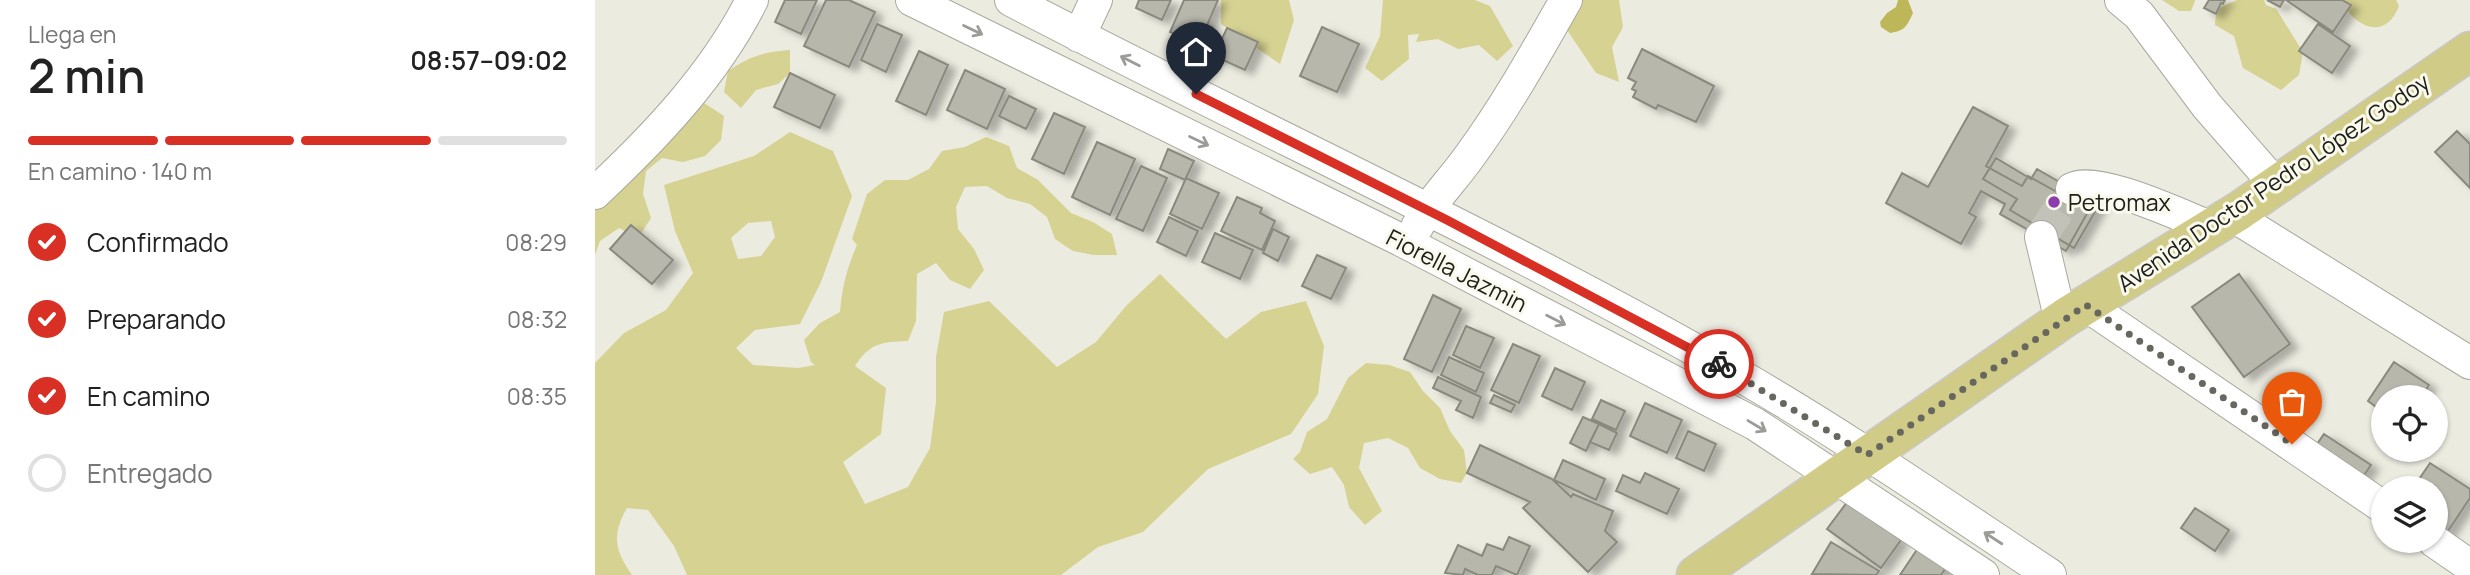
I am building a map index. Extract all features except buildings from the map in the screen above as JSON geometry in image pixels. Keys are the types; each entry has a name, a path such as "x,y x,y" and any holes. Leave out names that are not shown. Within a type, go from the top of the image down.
{"main road":[{"name":"Avenida Doctor Pedro López Godoy","path":"1696,575 2073,313 2222,221 2470,51"}],"street":[{"path":"595,193 626,164 705,76 752,0"},
{"name":"Fiorella Jazmin","path":"912,0 1408,244 1755,424 1983,575"},
{"name":"Fiorella Jazmin","path":"1011,0 1426,209 1736,373 2050,575"},
{"path":"1079,36 1096,0"},
{"path":"1408,244 1426,209 1470,156 1566,0"},
{"path":"2121,0 2139,15 2207,106 2276,185"},
{"path":"2072,189 2079,184 2112,189 2222,221 2470,363"},
{"path":"2041,237 2073,313 2371,499"},
{"path":"2448,551 2470,566"}],"shaded area":[{"path":"1221,0 1289,0 1294,20 1280,64 1221,24"},
{"path":"1383,0 1475,0 1490,6 1513,46 1497,61 1479,45 1458,49 1438,39 1416,42 1419,34 1408,35 1409,59 1382,81 1365,68 1380,36"},
{"path":"1575,0 1619,0 1623,27 1612,47 1619,82 1596,73 1565,27"},
{"path":"1898,0 1908,0 1913,13 1905,27 1890,33 1881,27 1880,22 1896,7"},
{"path":"2162,0 2195,1 2191,11 2179,11"},
{"path":"2237,0 2264,0 2266,5 2276,9 2275,7 2303,52 2299,75 2281,90 2243,68 2234,36 2215,25 2218,10"},
{"path":"2340,0 2396,0 2399,6 2386,24 2370,27 2354,17"},
{"path":"790,50 790,73 778,84 756,90 741,108 724,92 728,71 757,56"},
{"path":"704,103 724,116 721,140 705,156 683,162 662,158 646,171 643,194 651,218 638,238 619,228 600,241 595,255 595,181 681,106"},
{"path":"790,132 833,151 852,196 821,282 800,324 755,330 736,348 753,365 798,368 815,365 811,362 804,340 820,323 840,312 845,278 857,245 852,239 867,194 885,180 908,180 929,169 942,151 965,147 986,137 1009,146 1017,168 1038,180 1071,213 1112,234 1117,255 1073,251 1055,239 1047,217 1030,204 1007,198 987,186 965,187 956,207 958,229 974,249 984,270 970,289 950,280 936,263 917,274 916,321 908,341 877,345 855,366 886,388 881,434 843,462 865,504 908,487 930,448 936,402 936,357 944,312 989,301 1057,367 1096,342 1126,306 1160,274 1226,339 1261,312 1306,301 1324,346 1318,394 1291,434 1208,469 1143,532 1098,547 1061,575 687,575 674,546 648,510 627,508 619,526 617,542 632,575 595,575 595,363 624,333 666,310 693,273 675,231 664,185 754,156","holes":["771,221 775,237 761,256 738,259 731,238 748,223"]},
{"path":"1366,363 1389,365 1410,372 1423,391 1440,408 1450,431 1464,450 1467,473 1461,483 1440,479 1420,468 1408,448 1388,438 1364,443 1359,468 1382,511 1365,525 1349,507 1344,485 1332,467 1310,474 1293,459 1300,452 1307,432 1327,419 1348,378"}],"tunnel":[{"path":"2041,237 2072,189"}],"way so far":[{"path":"1719,364 1867,455 2086,305 2292,444"}],"place":[{"name":"Petromax","path":"2054,202"}],"route":[{"path":"1196,94 1447,220 1719,364"}]}
